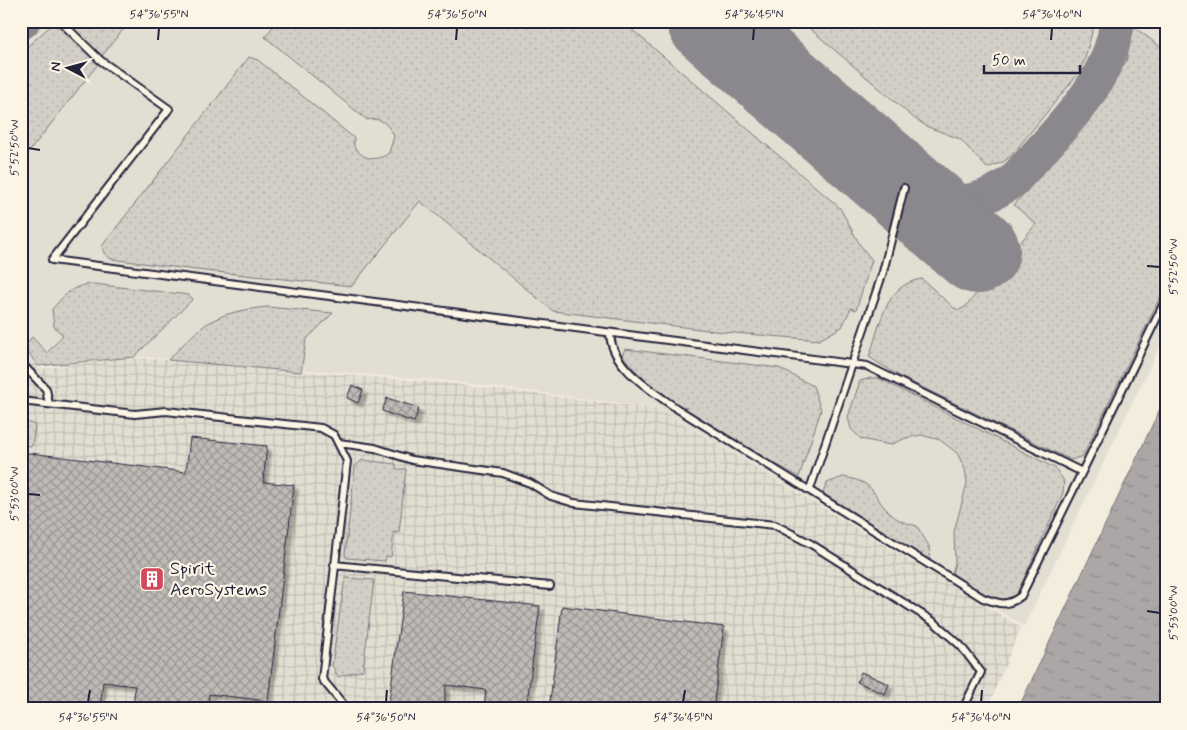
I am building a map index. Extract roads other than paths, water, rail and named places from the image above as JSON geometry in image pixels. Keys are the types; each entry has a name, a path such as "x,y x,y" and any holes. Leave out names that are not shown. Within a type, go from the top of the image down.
{"lane":[{"path":"60,21 100,60 170,109 52,260 867,366 1082,472"},
{"path":"810,489 883,272 904,188"},
{"path":"610,333 612,348 624,365 639,381 676,408 810,489 983,598 997,603 1012,603 1022,596 1166,299"},
{"path":"21,363 46,389 49,404"},
{"path":"21,400 135,414 166,410 321,428 334,435 346,461 322,679 348,709"},
{"path":"339,443 375,448 412,460 503,473 530,483 551,496 574,503 776,525 811,544 934,622 960,645 981,672 963,709"},
{"path":"334,565 550,586"}],"water":[{"path":"1166,396 1166,709 1018,709"}],"place":[{"name":"Spirit AeroSystems","path":"152,579"}]}
